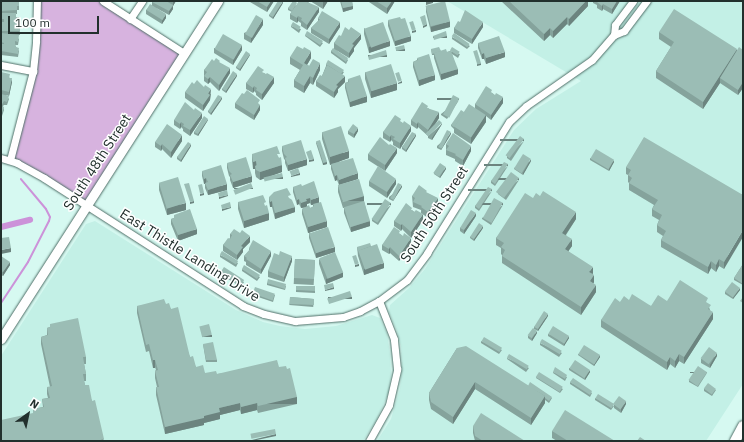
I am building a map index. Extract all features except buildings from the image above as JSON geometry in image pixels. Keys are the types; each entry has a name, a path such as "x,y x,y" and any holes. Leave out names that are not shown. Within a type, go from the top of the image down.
{"highway":[{"path":"737,441 743,426"},
{"path":"737,441 743,433"}],"main road":[{"name":"South 48th Street","path":"2,335 218,1"}],"street":[{"path":"10,160 33,71 36,41 37,1"},
{"path":"103,1 184,53"},
{"path":"130,19 142,1"},
{"name":"South 50th Street","path":"614,35 615,25 633,1"},
{"name":"South 50th Street","path":"378,301 407,280 423,258 509,122 526,106 592,60 614,35 624,32 647,1"},
{"path":"1,65 33,71"},
{"name":"East Thistle Landing Drive","path":"1,158 10,160 44,178 243,306 264,314 295,321 330,319 360,311 378,301"},
{"path":"369,441 389,405 397,369 394,340 378,301"}],"shaded area":[{"path":"37,1 103,1 184,53 86,206 10,160 33,71"},
{"path":"447,1 743,1 743,384 706,441 377,441 391,419 400,388 402,368 401,346 397,331 389,312 390,305 409,288 425,269 514,130 536,109 581,81"},
{"path":"95,221 236,310 263,322 305,329 336,326 372,315 380,318 387,334 390,353 391,374 389,392 377,419 363,441 1,441 1,356 86,224"}],"waterway":[{"path":"1,303 28,262 50,217 46,209 21,179"},
{"path":"1,227 30,220"}]}
